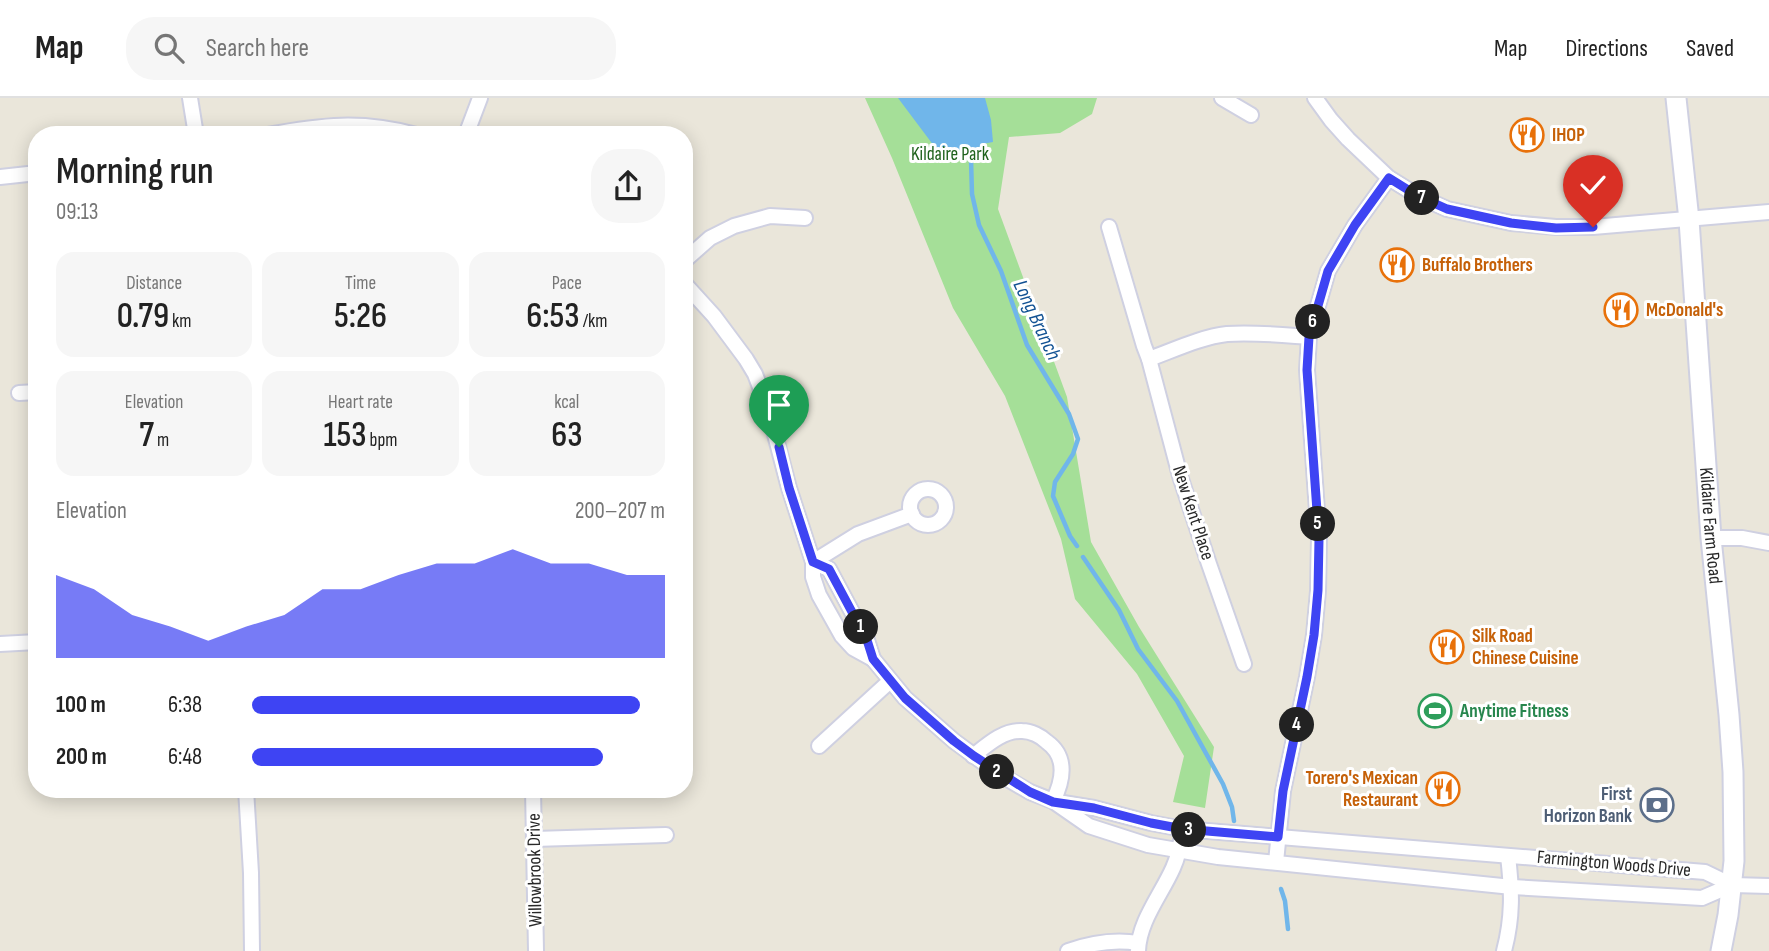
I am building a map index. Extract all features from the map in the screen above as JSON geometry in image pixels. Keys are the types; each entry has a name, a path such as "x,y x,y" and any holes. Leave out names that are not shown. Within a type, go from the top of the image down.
{"main road":[{"name":"Kildaire Farm Road","path":"1676,98 1689,220 1711,538 1733,772 1732,885 1721,951"}],"street":[{"path":"190,98 195,126"},
{"path":"469,126 480,98"},
{"path":"1222,98 1251,115"},
{"path":"1315,98 1348,139 1389,178 1418,196 1447,209 1511,223 1556,228 1769,212"},
{"path":"324,126 361,126"},
{"path":"0,177 28,174"},
{"path":"1276,862 1283,791 1314,635 1318,590 1319,539 1307,370 1309,337 1328,271 1355,225 1389,178"},
{"path":"693,253 709,239 734,226 770,216 804,218"},
{"name":"New Kent Place","path":"1109,228 1149,359 1180,476 1244,664"},
{"name":"Farmington Woods Drive","path":"693,293 715,316 755,374 768,408 789,488 813,562 813,577 819,596 842,636 853,648 873,659"},
{"path":"1149,359 1224,334 1262,333 1309,337"},
{"path":"19,393 28,392"},
{"path":"813,562 858,534 912,514"},
{"path":"1711,538 1742,538 1769,543"},
{"name":"Farmington Woods Drive","path":"813,562 829,569 867,640 873,659 905,698 974,756 1089,825 1129,839 1180,851 1512,887 1702,898 1732,885"},
{"path":"0,644 28,642"},
{"path":"819,746 890,681"},
{"path":"974,756 1005,734 1022,731 1040,736 1054,746 1062,760 1060,789 1053,802"},
{"path":"247,798 252,951"},
{"name":"Willowbrook Drive","path":"533,798 536,951"},
{"name":"Farmington Woods Drive","path":"1053,802 1094,808 1183,829 1705,872 1732,885"},
{"path":"1068,951 1122,940 1138,947 1141,930 1174,867 1180,851 1183,829"},
{"path":"534,839 666,835"},
{"path":"1504,951 1512,914 1508,856"},
{"path":"1732,885 1769,887"}],"green space":[{"name":"Kildaire Park","path":"865,98 1097,98 1092,114 1060,133 1009,137 998,209 1067,397 1091,542 1139,627 1214,747 1205,808 1173,802 1184,756 1137,674 1075,599 1061,539 1005,396 953,308"}],"water":[{"path":"898,98 985,98 993,142 982,144 971,157 958,159 940,154"}],"waterway":[{"name":"Long Branch","path":"969,154 972,194 979,225 1001,271 1027,345 1069,414 1078,439 1073,454 1055,482 1053,496 1077,546"},
{"name":"Long Branch","path":"1083,557 1119,610 1138,649 1177,701 1223,784 1234,821"},
{"name":"Long Branch","path":"1281,889 1288,929"}],"place":[{"name":"IHOP","path":"1527,135"},
{"name":"Buffalo Brothers","path":"1397,265"},
{"name":"McDonald's","path":"1621,310"},
{"name":"Silk Road Chinese Cuisine","path":"1447,647"},
{"name":"Anytime Fitness","path":"1435,711"},
{"name":"Torero's Mexican Restaurant","path":"1443,789"},
{"name":"First Horizon Bank","path":"1657,805"}],"route":[{"path":"779,447 813,562 829,569 867,640 873,659 890,681 905,698 954,741 999,774 1053,802 1094,808 1183,829 1278,837 1283,791 1314,635 1318,590 1319,539 1307,370 1309,337 1328,271 1355,225 1389,178 1418,196 1447,209 1511,223 1556,228 1593,227"}]}
